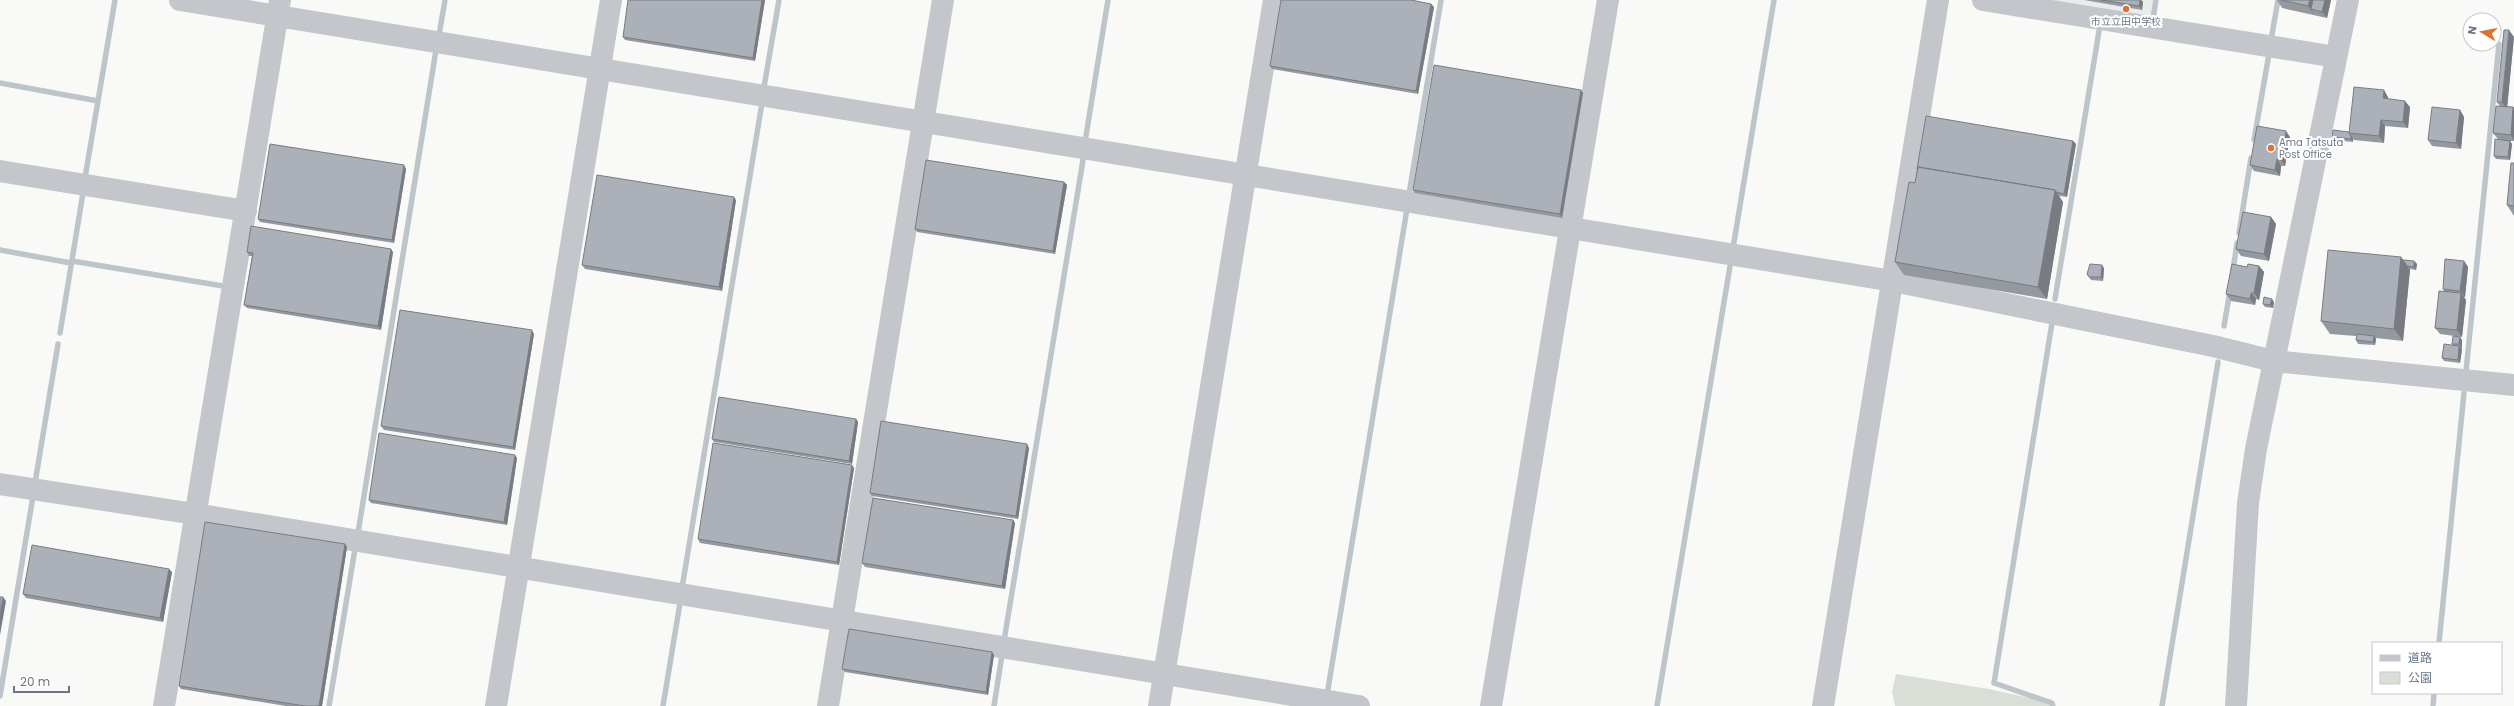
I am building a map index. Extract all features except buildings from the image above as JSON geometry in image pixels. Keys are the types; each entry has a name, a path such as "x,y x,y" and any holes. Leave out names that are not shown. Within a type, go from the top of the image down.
{"street":[{"path":"180,0 279,8 600,69 1893,281 2213,346 2273,361 2514,385"},
{"path":"496,706 611,0"},
{"path":"828,706 943,0"},
{"path":"1159,706 1274,0"},
{"path":"1491,706 1608,0"},
{"path":"1823,706 1938,0"},
{"path":"1983,0 2336,57"},
{"path":"2236,706 2248,503 2273,361 2348,0"},
{"path":"164,706 279,8"},
{"path":"0,171 246,211"},
{"path":"0,484 195,514 842,622 1359,706"}],"shaded area":[{"name":"市立立田中学校","path":"2049,0 2154,0 2151,17"}],"green space":[{"path":"1896,674 1989,689 2052,703 2052,706 1895,706 1892,691"}],"waterway":[{"path":"85,178 115,0"},
{"path":"439,35 445,0"},
{"path":"764,87 779,0"},
{"path":"1085,142 1108,0"},
{"path":"1409,194 1441,0"},
{"path":"1733,248 1774,0"},
{"path":"2148,18 2153,19 2156,0"},
{"path":"2271,40 2278,0"},
{"path":"2055,299 2100,25"},
{"path":"358,533 436,50"},
{"path":"2466,371 2498,52"},
{"path":"2254,140 2269,54"},
{"path":"0,83 98,101"},
{"path":"682,588 762,103"},
{"path":"1004,641 1084,154"},
{"path":"2239,233 2251,158"},
{"path":"60,333 83,193"},
{"path":"1327,695 1407,209"},
{"path":"2233,270 2237,243"},
{"path":"0,250 71,263"},
{"path":"1657,706 1731,260"},
{"path":"72,261 223,286"},
{"path":"2224,326 2230,291"},
{"path":"2052,323 1994,683 2052,703 2053,706"},
{"path":"35,483 58,344"},
{"path":"2162,706 2218,362"},
{"path":"2439,642 2464,393"},
{"path":"0,696 33,496"},
{"path":"329,706 355,549"},
{"path":"663,706 680,603"},
{"path":"994,706 1002,655"},
{"path":"2433,706 2434,694"}],"place":[{"name":"市立立田中学校","path":"2126,9"},
{"name":"Ama Tatsuta Post Office","path":"2271,148"}]}
